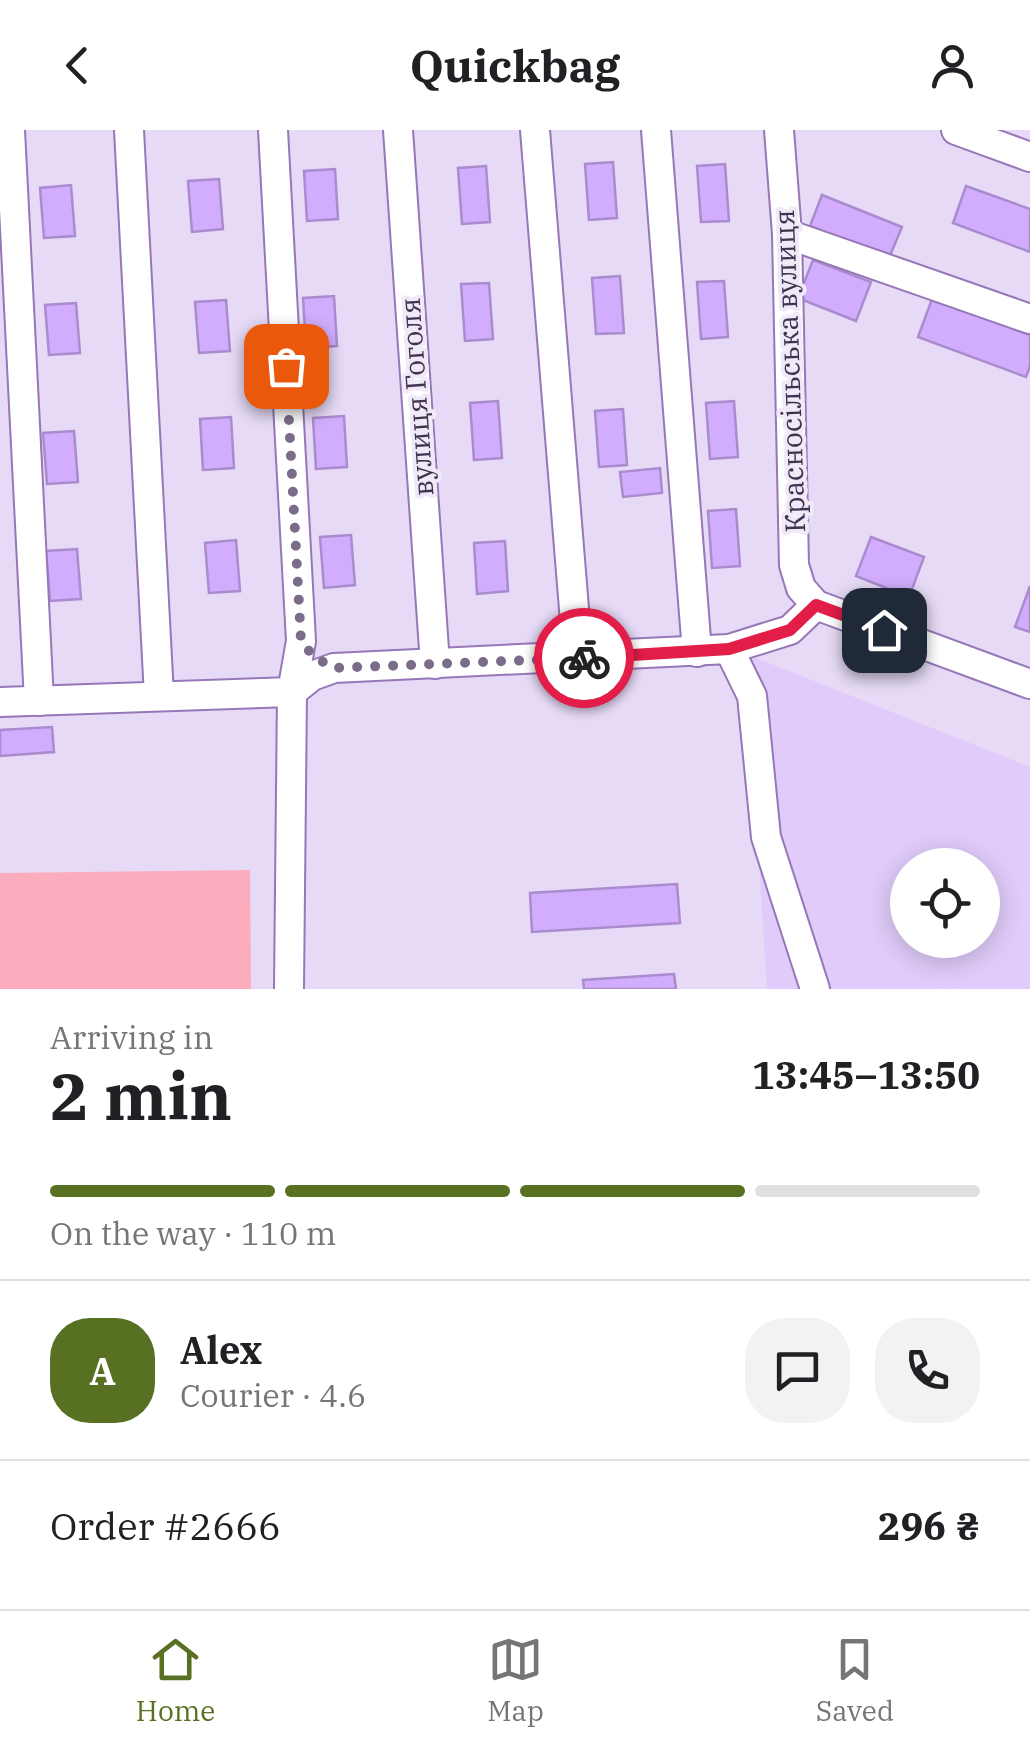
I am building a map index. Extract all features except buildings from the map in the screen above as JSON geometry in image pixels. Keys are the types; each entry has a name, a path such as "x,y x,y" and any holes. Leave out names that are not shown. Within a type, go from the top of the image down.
{"street":[{"path":"10,130 39,701"},
{"path":"129,130 158,696"},
{"path":"273,130 301,641 292,692 290,989"},
{"name":"вулиця Гоголя","path":"398,130 435,664"},
{"path":"535,130 578,658"},
{"path":"656,130 697,652"},
{"name":"Красносільська вулиця","path":"778,130 787,234 794,565 802,588 816,605"},
{"path":"956,130 1030,157"},
{"path":"787,234 1030,319"},
{"path":"0,702 292,692 312,676 334,668 729,649 790,630 816,605 1030,684"},
{"path":"301,641 314,657 334,668"},
{"path":"729,649 752,696 766,837 815,989"}],"shaded area":[{"path":"746,654 1030,767 1030,989 767,989"},
{"path":"250,870 251,989 0,989 0,873"}],"way so far":[{"path":"286,366 301,641 314,657 334,668 584,658"}],"route":[{"path":"584,658 729,649 790,630 816,605 884,630"}]}
